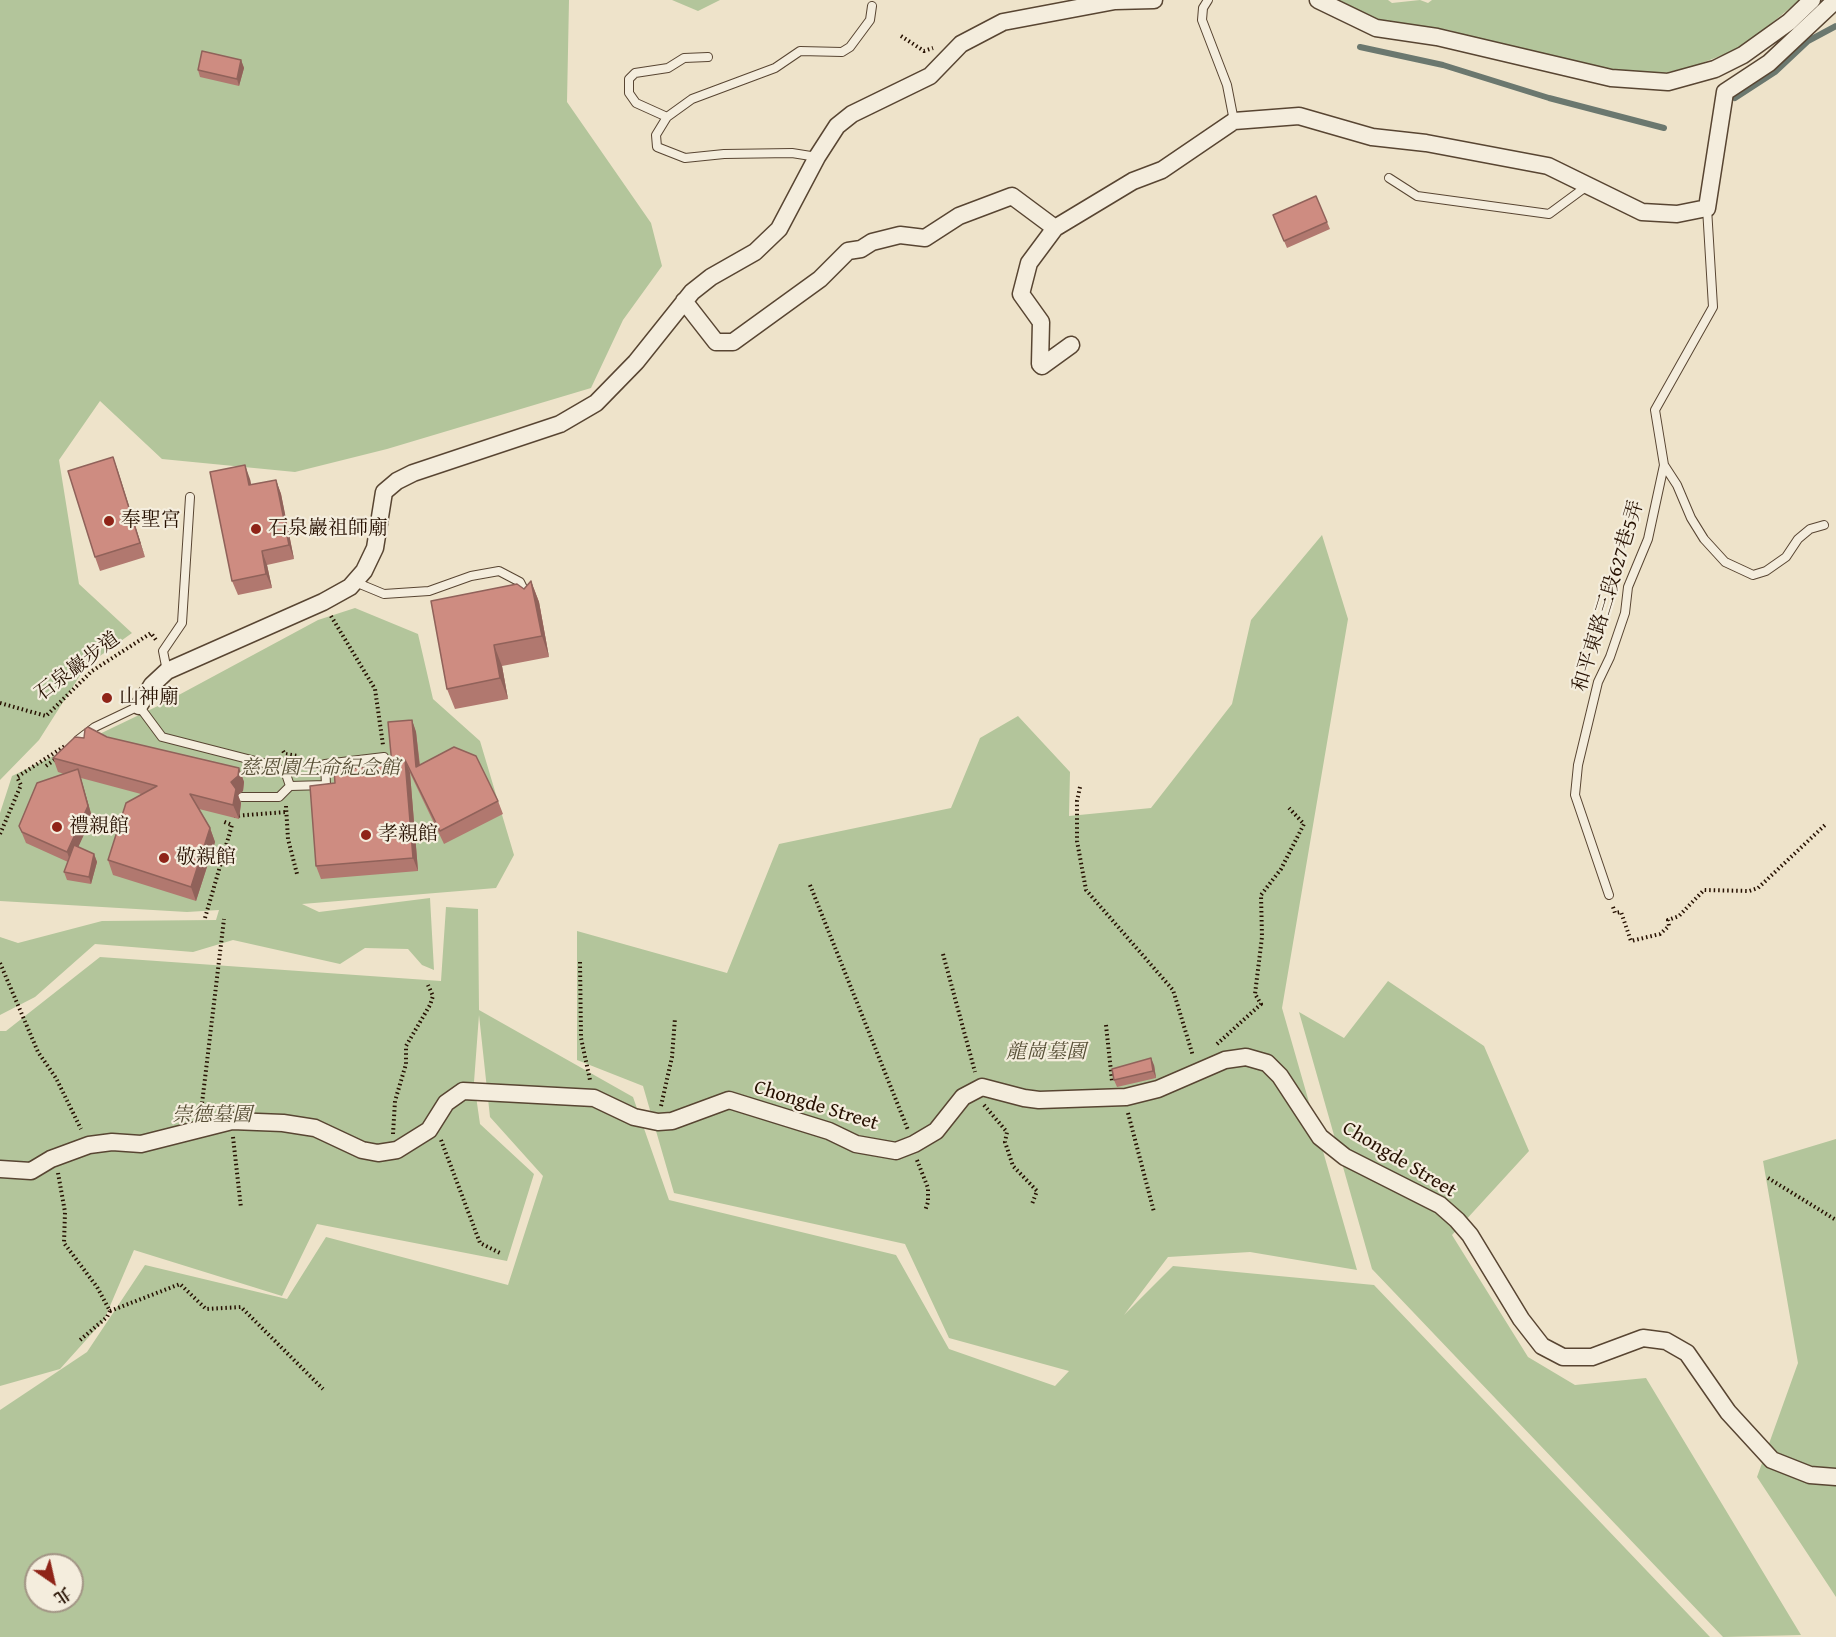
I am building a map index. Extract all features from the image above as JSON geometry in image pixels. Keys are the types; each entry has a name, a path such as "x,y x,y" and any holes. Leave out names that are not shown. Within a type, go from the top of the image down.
{"street":[{"path":"139,706 152,685 167,671 323,602 350,587 364,571 375,548 384,492 413,473 560,424 596,403 636,362 684,301 711,277 755,252 779,229 817,157 837,126 852,114 930,76 961,44 1003,22 1115,1 1154,0"},
{"path":"1318,0 1376,28 1437,37 1611,78 1668,82 1715,69 1743,55 1789,22 1812,0"},
{"path":"1071,345 1042,366 1040,364 1041,322 1021,294 1029,263 1055,228 1133,182 1162,170 1234,121 1299,116 1372,137 1426,143 1548,166 1642,212 1677,214 1707,208 1725,92 1769,63 1836,0"},
{"path":"684,301 716,342 733,342 820,279 848,251 861,249 872,242 900,235 925,238 958,216 1012,196 1055,228"},
{"name":"Chongde Street","path":"397,1150 429,1130 446,1103 463,1091 594,1098 634,1117 658,1122 672,1121 711,1104 729,1100 829,1131 856,1144 896,1150 914,1144 936,1131 963,1097 982,1087 1039,1100 1120,1098 1158,1089 1225,1060 1246,1057 1267,1064 1281,1076 1320,1137 1345,1157 1440,1205 1457,1221 1470,1235 1521,1319 1542,1346 1563,1357 1592,1357 1643,1338 1666,1341 1687,1353 1728,1412 1772,1460 1810,1475 1836,1477"},
{"path":"0,1169 31,1171 51,1159 88,1145 141,1144 231,1121 283,1123 315,1128 362,1150 378,1153 397,1150"}],"lane":[{"path":"1209,0 1203,8 1202,20 1227,85 1234,121"},
{"path":"817,157 792,153 724,154 685,158 657,147 656,135 667,117 692,99 775,68 800,51 842,52 850,46 870,20 872,6"},
{"path":"667,117 636,103 629,93 628,79 635,72 668,68 684,58 708,57"},
{"path":"1389,178 1418,196 1549,214 1587,186"},
{"name":"和平東路三段627巷5弄","path":"1609,895 1575,795 1578,765 1598,682 1610,657 1625,613 1628,587 1648,539 1664,465 1655,410 1713,307 1707,208"},
{"path":"1664,465 1677,485 1691,518 1704,539 1725,562 1753,575 1773,567 1786,557 1798,539 1810,530 1824,525"},
{"path":"167,671 163,651 182,624 190,497"},
{"path":"355,582 384,594 429,591 471,576 499,571 520,582 531,604"},
{"path":"85,747 78,740 95,727 139,706 162,737 275,766 286,774 290,786"},
{"path":"242,797 279,797 290,786 326,785 325,764 384,757"}],"path":[{"path":"901,36 924,51 952,40 961,44"},
{"path":"323,602 375,689 384,757"},
{"name":"石泉巖步道","path":"0,703 46,716 92,670 151,633 163,651"},
{"path":"0,834 21,785 17,777 65,746"},
{"path":"283,751 285,754 299,756 299,760"},
{"path":"46,766 68,752"},
{"path":"1080,787 1077,801 1076,834 1082,861 1081,874 1086,890 1173,990 1194,1056 1200,1055"},
{"path":"286,802 288,839 297,874"},
{"path":"1214,1047 1261,1004 1255,994 1262,937 1261,895 1281,869 1304,824 1289,808"},
{"path":"228,815 286,812"},
{"path":"205,918 232,825 222,820"},
{"path":"1609,895 1615,914 1621,912 1631,941 1660,934 1669,926 1668,920 1679,915 1704,890 1749,891 1758,888 1825,825"},
{"path":"810,885 914,1144"},
{"path":"199,1129 224,919"},
{"path":"943,954 974,1069"},
{"path":"580,962 581,1038 594,1098"},
{"path":"0,963 38,1052 56,1078 81,1128"},
{"path":"397,1150 393,1139 395,1101 406,1064 406,1046 433,996 428,985"},
{"path":"658,1122 672,1057 675,1018"},
{"path":"1106,1025 1120,1098 1154,1212"},
{"path":"982,1087 985,1108 1007,1132 1005,1142 1013,1166 1037,1191 1032,1204"},
{"path":"231,1121 241,1208"},
{"path":"429,1130 441,1140 480,1243 501,1253"},
{"path":"51,1159 58,1172 65,1212 64,1244 97,1287 110,1311"},
{"path":"918,1166 928,1188 925,1211"},
{"path":"1768,1178 1836,1220"},
{"path":"79,1341 107,1317 110,1311 180,1284 206,1309 241,1307 323,1389"}],"green space":[{"path":"0,0 569,0 567,102 651,223 662,266 623,320 591,388 387,449 295,472 162,459 100,401 59,460 79,584 132,633 86,666 39,740 0,780"},
{"path":"672,0 720,0 698,11"},
{"path":"1334,0 1388,0 1392,3 1420,0 1428,3 1432,0 1800,0 1741,48 1694,66 1664,73 1627,71 1580,64 1503,47 1449,30 1380,21"},
{"path":"1322,535 1348,619 1282,1008 1357,1270 1250,1252 1168,1257 1124,1315 1173,1266 1374,1285 1710,1637 0,1637 0,1410 87,1352 145,1265 287,1299 326,1237 508,1285 543,1176 490,1117 479,1015 474,1082 480,1124 534,1174 507,1261 317,1224 282,1296 134,1250 104,1320 60,1369 0,1386 0,1031 6,1031 100,957 441,981 446,907 478,909 479,1010 633,1097 669,1200 896,1255 949,1349 1055,1386 1069,1371 949,1338 905,1244 674,1193 643,1086 577,1060 577,931 727,973 779,844 951,808 980,738 1018,716 1070,772 1069,816 1151,808 1232,704 1251,620"},
{"name":"慈恩園生命紀念館","path":"355,608 418,634 433,699 480,741 514,855 496,888 302,904 319,912 430,898 434,970 422,965 408,949 365,948 340,964 233,940 193,952 95,944 35,997 0,1015 0,937 18,943 102,921 216,920 219,910 187,912 0,901 0,813 12,776 162,704 318,620"},
{"path":"1388,981 1484,1046 1529,1151 1452,1235 1528,1357 1575,1385 1646,1378 1801,1635 1723,1637 1372,1269 1299,1012 1344,1038"},
{"path":"1836,1139 1836,1597 1757,1477 1798,1363 1763,1161"}],"building":[{"path":"202,51 241,60 237,79 198,70"},
{"path":"1316,196 1327,222 1284,241 1273,215"},
{"name":"奉聖宮","path":"113,457 140,543 95,557 68,471"},
{"name":"石泉巖祖師廟","path":"245,465 249,485 276,480 289,545 262,551 266,574 232,581 210,472"},
{"path":"531,581 542,636 494,645 500,678 447,689 431,601 517,584 524,589"},
{"path":"412,720 416,767 454,747 476,756 498,801 440,831 405,760 413,858 316,866 310,786 335,783 334,770 392,765 388,722"},
{"path":"88,727 107,737 239,768 238,776 231,782 236,789 233,805 190,794 210,828 191,887 108,860 126,803 157,786 53,758 75,737 84,738 85,729"},
{"name":"禮親館","path":"78,769 88,806 67,852 22,832 19,826 37,783"},
{"path":"74,845 94,854 89,877 64,872"},
{"path":"1151,1058 1153,1071 1114,1080 1112,1069"}],"waterway":[{"path":"1735,98 1775,72 1808,41 1836,26"},
{"path":"1360,47 1443,65 1549,98 1664,128"}],"place":[{"name":"奉聖宮","path":"109,521"},
{"name":"石泉巖祖師廟","path":"256,529"},
{"name":"山神廟","path":"107,698"},
{"name":"禮親館","path":"57,827"},
{"name":"孝親館","path":"366,835"},
{"name":"敬親館","path":"164,858"}],"park label":[{"name":"龍崗墓園","path":"1046,1053"},
{"name":"崇德墓園","path":"212,1116"}]}
